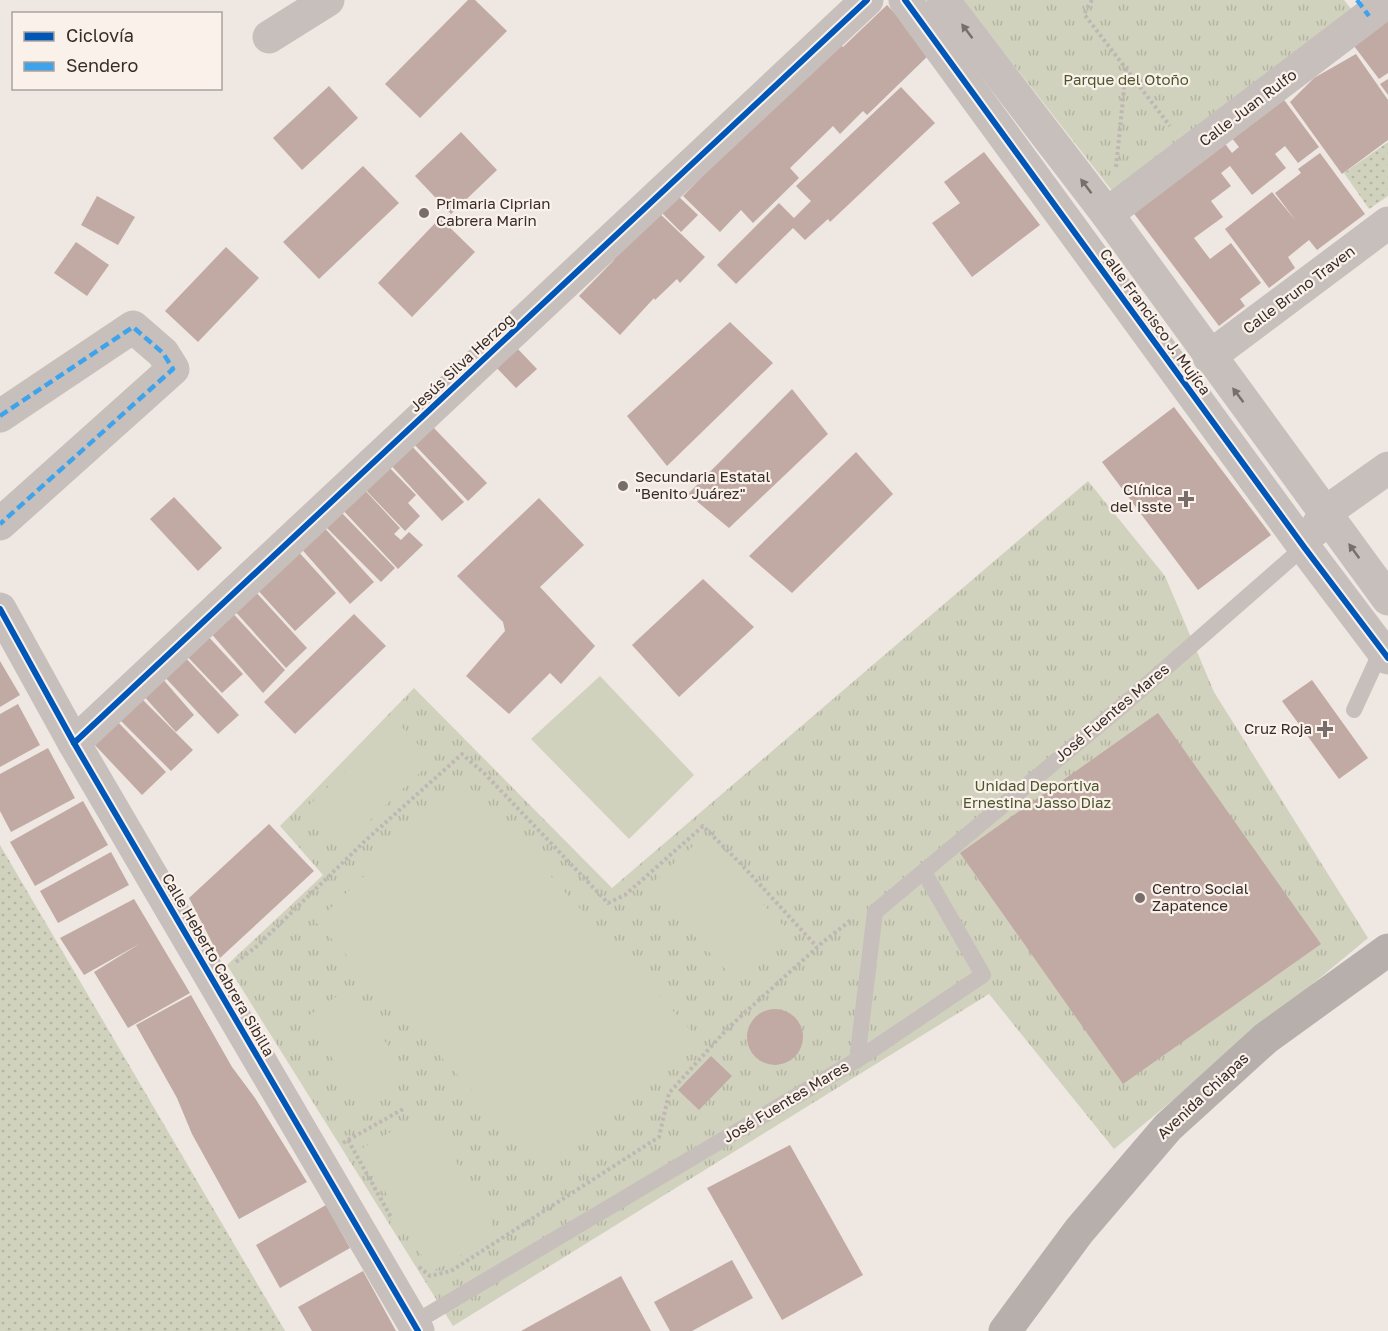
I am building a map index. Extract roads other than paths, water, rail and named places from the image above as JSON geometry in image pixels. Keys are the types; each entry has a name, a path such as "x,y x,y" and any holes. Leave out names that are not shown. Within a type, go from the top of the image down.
{"main road":[{"name":"Avenida Chiapas","path":"1005,1331 1079,1232 1168,1127 1266,1038 1388,950"}],"street":[{"path":"269,37 328,0"},
{"name":"Jesús Silva Herzog","path":"74,743 867,0"},
{"name":"Calle Francisco J. Mujíca","path":"905,0 1304,547 1385,653"},
{"name":"Calle Francisco J. Mujíca","path":"943,0 1107,214 1209,357 1388,599"},
{"name":"Calle Juan Rulfo","path":"1107,214 1190,152 1371,6"},
{"path":"1007,140 1034,118"},
{"name":"Calle Bruno Traven","path":"1209,357 1388,223"},
{"path":"0,416 133,327 164,353 173,369 0,524"},
{"path":"1304,547 1326,513 1388,468"},
{"name":"Calle Heberto Cabrera Sibilla","path":"0,609 74,743 416,1327"}],"lane":[{"name":"José Fuentes Mares","path":"416,1327 857,1060 875,912 1128,701 1304,547"},
{"path":"1354,710 1385,653"},
{"path":"857,1060 983,975 924,872"}],"place":[{"name":"Primaria Ciprian Cabrera Marin","path":"424,213"},
{"name":"Secundaria Estatal \"Benito Juárez\"","path":"623,486"},
{"name":"Clínica del Isste","path":"1186,499"},
{"name":"Cruz Roja","path":"1325,729"},
{"name":"Centro Social Zapatence","path":"1140,898"}],"park label":[{"name":"Parque del Otoño","path":"1126,80"},
{"name":"Unidad Deportiva Ernestina Jasso Diaz","path":"1037,794"}]}
